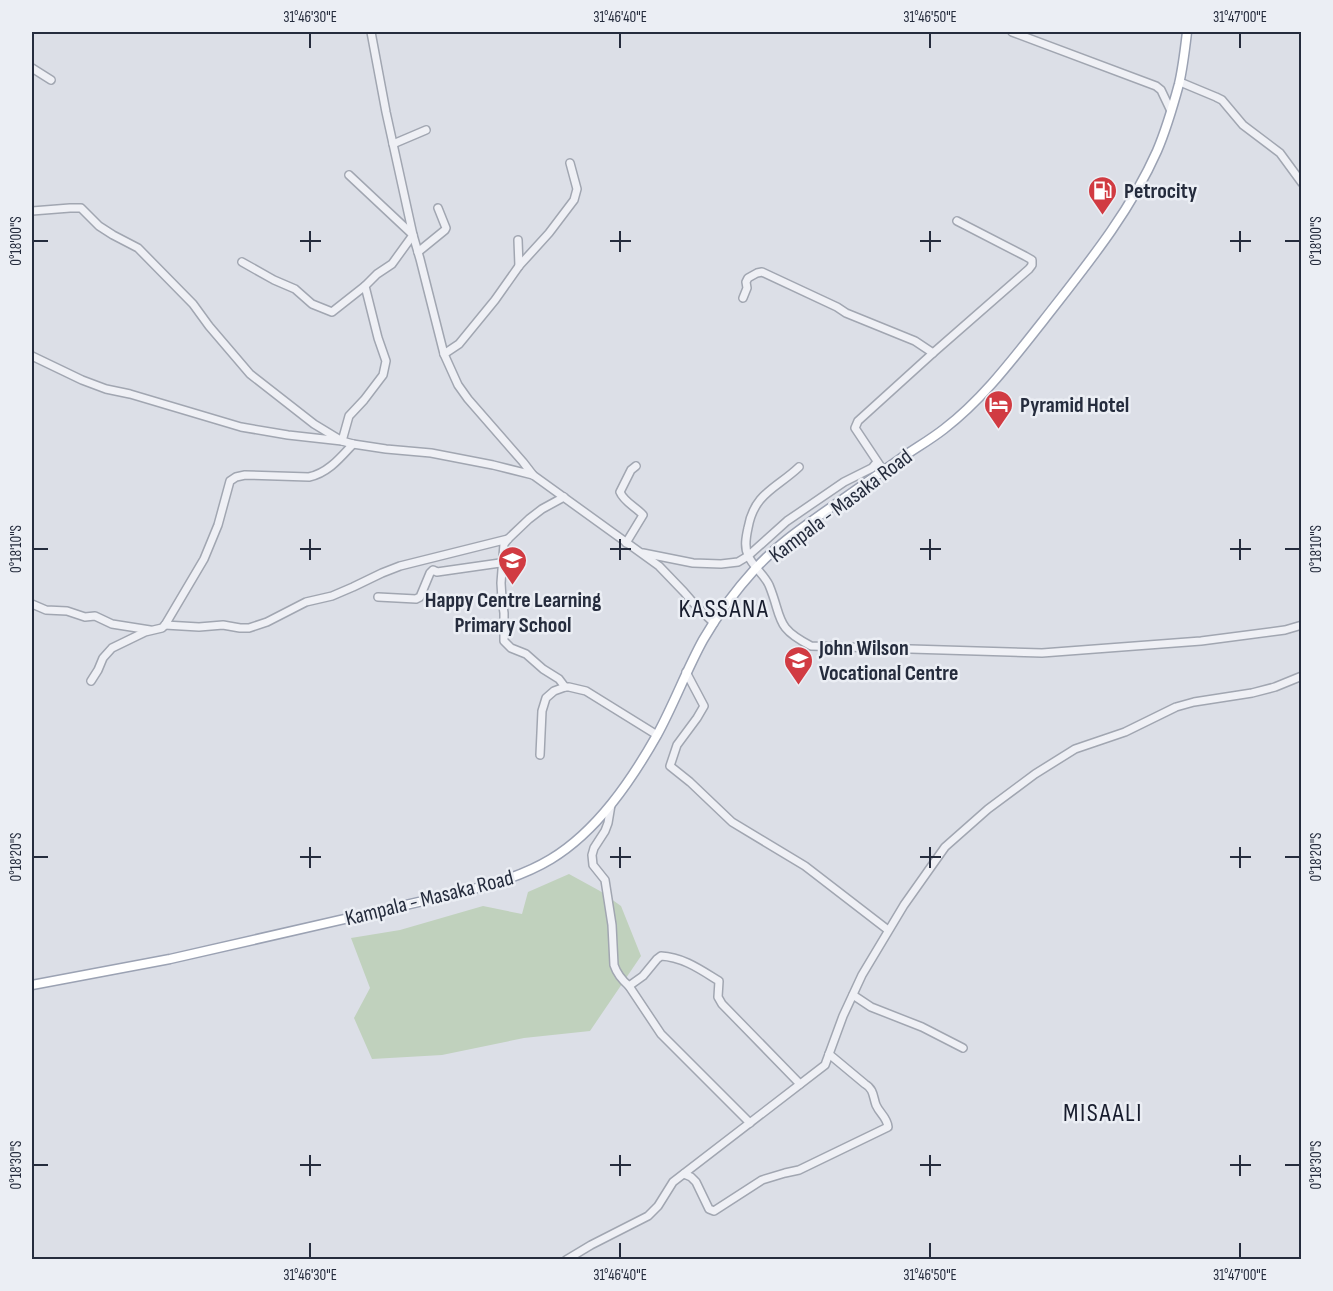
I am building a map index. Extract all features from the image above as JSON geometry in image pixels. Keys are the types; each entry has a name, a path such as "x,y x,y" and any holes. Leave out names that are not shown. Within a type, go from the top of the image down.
{"main road":[{"name":"Kampala - Masaka Road","path":"32,985 170,959 493,884 554,858 569,847 611,805 634,772 657,735 686,672 714,623 730,599 756,568 781,544 930,439 987,390 1087,265 1123,214 1158,149 1180,82 1187,32"}],"street":[{"path":"371,32 412,235 444,354 458,385 468,399 533,476"},
{"path":"1012,32 1156,86 1161,90 1171,111"},
{"path":"32,68 51,80"},
{"path":"1180,82 1222,100 1244,125 1280,153 1302,183"},
{"path":"393,144 426,130"},
{"path":"444,354 459,344 576,195 577,189 570,163"},
{"path":"349,175 412,235"},
{"path":"32,211 79,208 113,235 138,248 193,304 250,374 314,424 342,441"},
{"path":"418,252 446,228 438,208"},
{"path":"883,470 858,434 856,425 933,353 1013,284 1029,269 1032,263 1032,260 993,238 957,221"},
{"path":"242,262 295,289 312,304 332,312 392,264 412,235"},
{"path":"518,240 519,266"},
{"path":"743,298 748,278 762,272 846,313 915,341 933,353"},
{"path":"342,441 349,416 383,375 386,361 365,286"},
{"path":"32,356 82,380 241,427 431,453 493,465 533,476 659,566 714,623"},
{"path":"91,681 103,658 112,648 165,625 204,559 218,525 230,481 245,475 309,477 318,475 336,462 353,444"},
{"path":"641,552 693,563 738,562 748,556 787,521 878,462"},
{"path":"626,543 643,515 620,492 631,470 636,466"},
{"path":"799,466 757,503 750,517 746,546 748,556 768,583 781,623 789,632 811,646 1042,653 1211,640 1284,630 1302,625"},
{"path":"564,497 542,509 507,538 503,546 501,583 504,641 510,648 526,654 559,679 565,687"},
{"path":"165,625 199,627 223,625 249,628 267,622 306,602 332,596 400,566 507,538"},
{"path":"378,597 416,599 420,597 433,570 437,572 500,563 504,560"},
{"path":"32,604 46,610 67,611 85,617 94,616 112,624 150,630"},
{"path":"686,672 704,706 677,745 670,766 732,822 805,866 888,930"},
{"path":"566,1260 648,1216 658,1206 673,1182 825,1065 843,1016 862,975 888,930 945,847 988,809 1035,774 1075,749 1125,732 1176,707 1252,693 1302,676"},
{"path":"540,755 542,711 546,698 554,691 565,687 586,691 657,735"},
{"path":"611,805 605,831 592,855 593,865 605,880 616,971 629,986 661,1034 750,1123"},
{"path":"629,986 643,976 661,956 680,959 700,969 719,981 718,997 722,1004 801,1084"},
{"path":"853,996 871,1007 922,1027 963,1048"},
{"path":"684,1173 694,1179 709,1209 714,1211 759,1182 799,1170 888,1127 888,1120 876,1105 875,1097 869,1086 829,1054"}],"green space":[{"path":"569,874 621,906 641,956 590,1031 524,1038 442,1055 372,1059 354,1018 370,988 351,938 400,930 483,906 522,914 528,892"}],"place":[{"name":"Petrocity","path":"1103,216"},
{"name":"Pyramid Hotel","path":"999,430"},
{"name":"Happy Centre Learning Primary School","path":"513,586"},
{"name":"John Wilson Vocational Centre","path":"798,686"}],"district":[{"name":"KASSANA","path":"724,608"},
{"name":"MISAALI","path":"1103,1112"}]}
